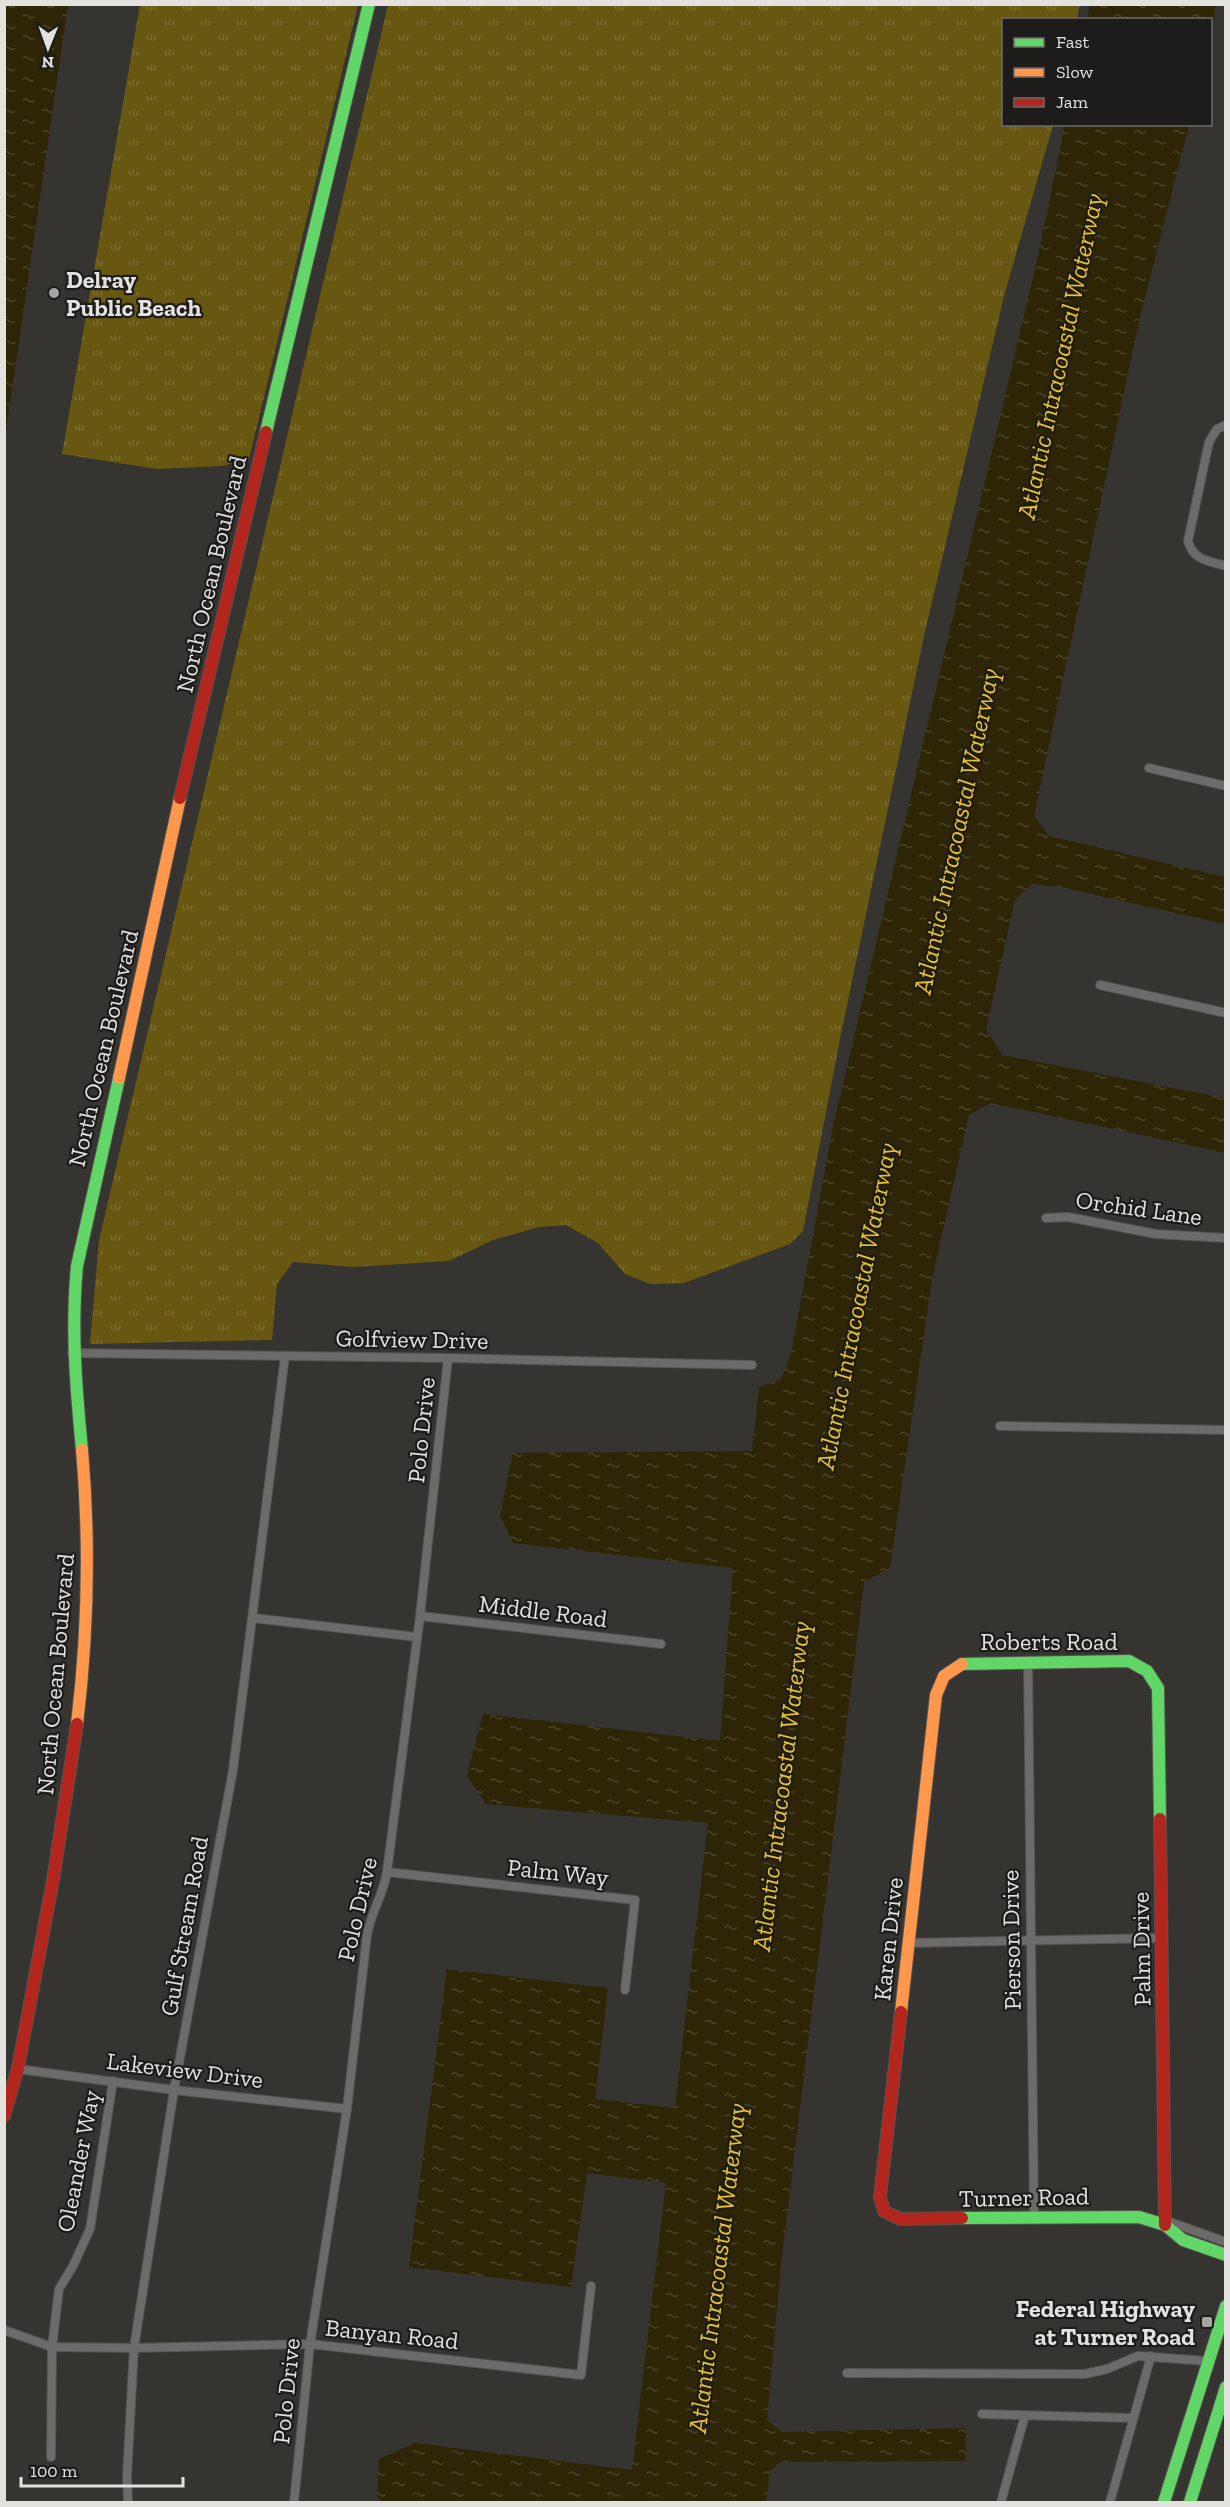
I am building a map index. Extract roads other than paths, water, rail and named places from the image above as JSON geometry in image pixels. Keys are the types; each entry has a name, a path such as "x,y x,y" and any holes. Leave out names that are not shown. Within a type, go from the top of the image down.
{"main road":[{"name":"North Ocean Boulevard","path":"4,2116 18,2069 25,2020 62,1827 78,1703 86,1610 86,1494 72,1353 76,1266 204,691 369,4"},
{"name":"Roberts Road","path":"946,1673 960,1664 969,1662 1028,1661 1129,1661 1137,1663 1150,1673"},
{"name":"Karen Drive","path":"885,2211 880,2196 936,1695 946,1673"},
{"name":"Palm Drive","path":"1150,1673 1155,1681 1159,1697 1165,2225"},
{"name":"Turner Road","path":"885,2211 900,2219 1139,2217 1165,2225 1183,2240 1226,2255"},
{"path":"1164,2502 1226,2306"},
{"path":"1190,2502 1226,2387"}],"street":[{"path":"1226,425 1217,429 1209,442 1188,541 1190,548 1201,560 1226,566"},
{"path":"1149,768 1226,786"},
{"path":"1100,985 1226,1013"},
{"name":"Orchid Lane","path":"1046,1218 1068,1217 1156,1234 1226,1238"},
{"name":"Golfview Drive","path":"72,1353 752,1365"},
{"name":"Gulf Stream Road","path":"128,2502 127,2476 134,2348 174,2090 233,1770 285,1356"},
{"name":"Polo Drive","path":"294,2502 310,2344 347,2109 367,1935 370,1919 384,1890 387,1872 420,1617 448,1358"},
{"path":"1000,1426 1226,1430"},
{"name":"Middle Road","path":"420,1617 661,1644"},
{"path":"253,1618 417,1637"},
{"name":"Pierson Drive","path":"1028,1661 1034,2218"},
{"name":"Palm Way","path":"387,1872 635,1900 625,1990"},
{"path":"908,1942 1161,1938"},
{"name":"Lakeview Drive","path":"18,2069 174,2090 347,2109"},
{"name":"Oleander Way","path":"51,2457 52,2347 59,2289 73,2266 90,2229 113,2081"},
{"name":"Turner Road","path":"1165,2225 1170,2222 1226,2242"},
{"name":"Banyan Road","path":"4,2330 52,2347 134,2348 310,2344 581,2374 591,2286"},
{"path":"847,2373 1086,2374 1107,2369 1138,2356 1207,2361"},
{"path":"1110,2502 1151,2356"},
{"path":"982,2414 1133,2418"},
{"path":"1001,2502 1025,2415"}],"water":[{"path":"1090,4 1216,5 1212,27 1212,18 1087,18"},
{"path":"4,5 68,5 5,437"},
{"name":"Atlantic Intracoastal Waterway","path":"1065,126 1189,126 1139,322 1034,816 1049,836 1225,877 1225,924 1060,887 1032,884 1015,900 986,1029 1002,1055 1225,1098 1226,1153 991,1103 969,1115 932,1279 890,1568 864,1582 781,2264 767,2420 782,2432 966,2428 965,2461 780,2462 770,2471 766,2502 382,2502 377,2496 379,2459 415,2443 632,2470 666,2183 587,2173 571,2287 409,2267 447,1969 608,1988 595,2099 675,2108 708,1823 486,1804 467,1776 483,1714 720,1741 733,1568 513,1543 500,1515 513,1453 752,1451 759,1387 781,1379 791,1354 834,1122 1038,256"}],"place":[{"name":"Delray Public Beach","path":"54,293"},
{"name":"Federal Highway at Turner Road","path":"1207,2322"}]}
